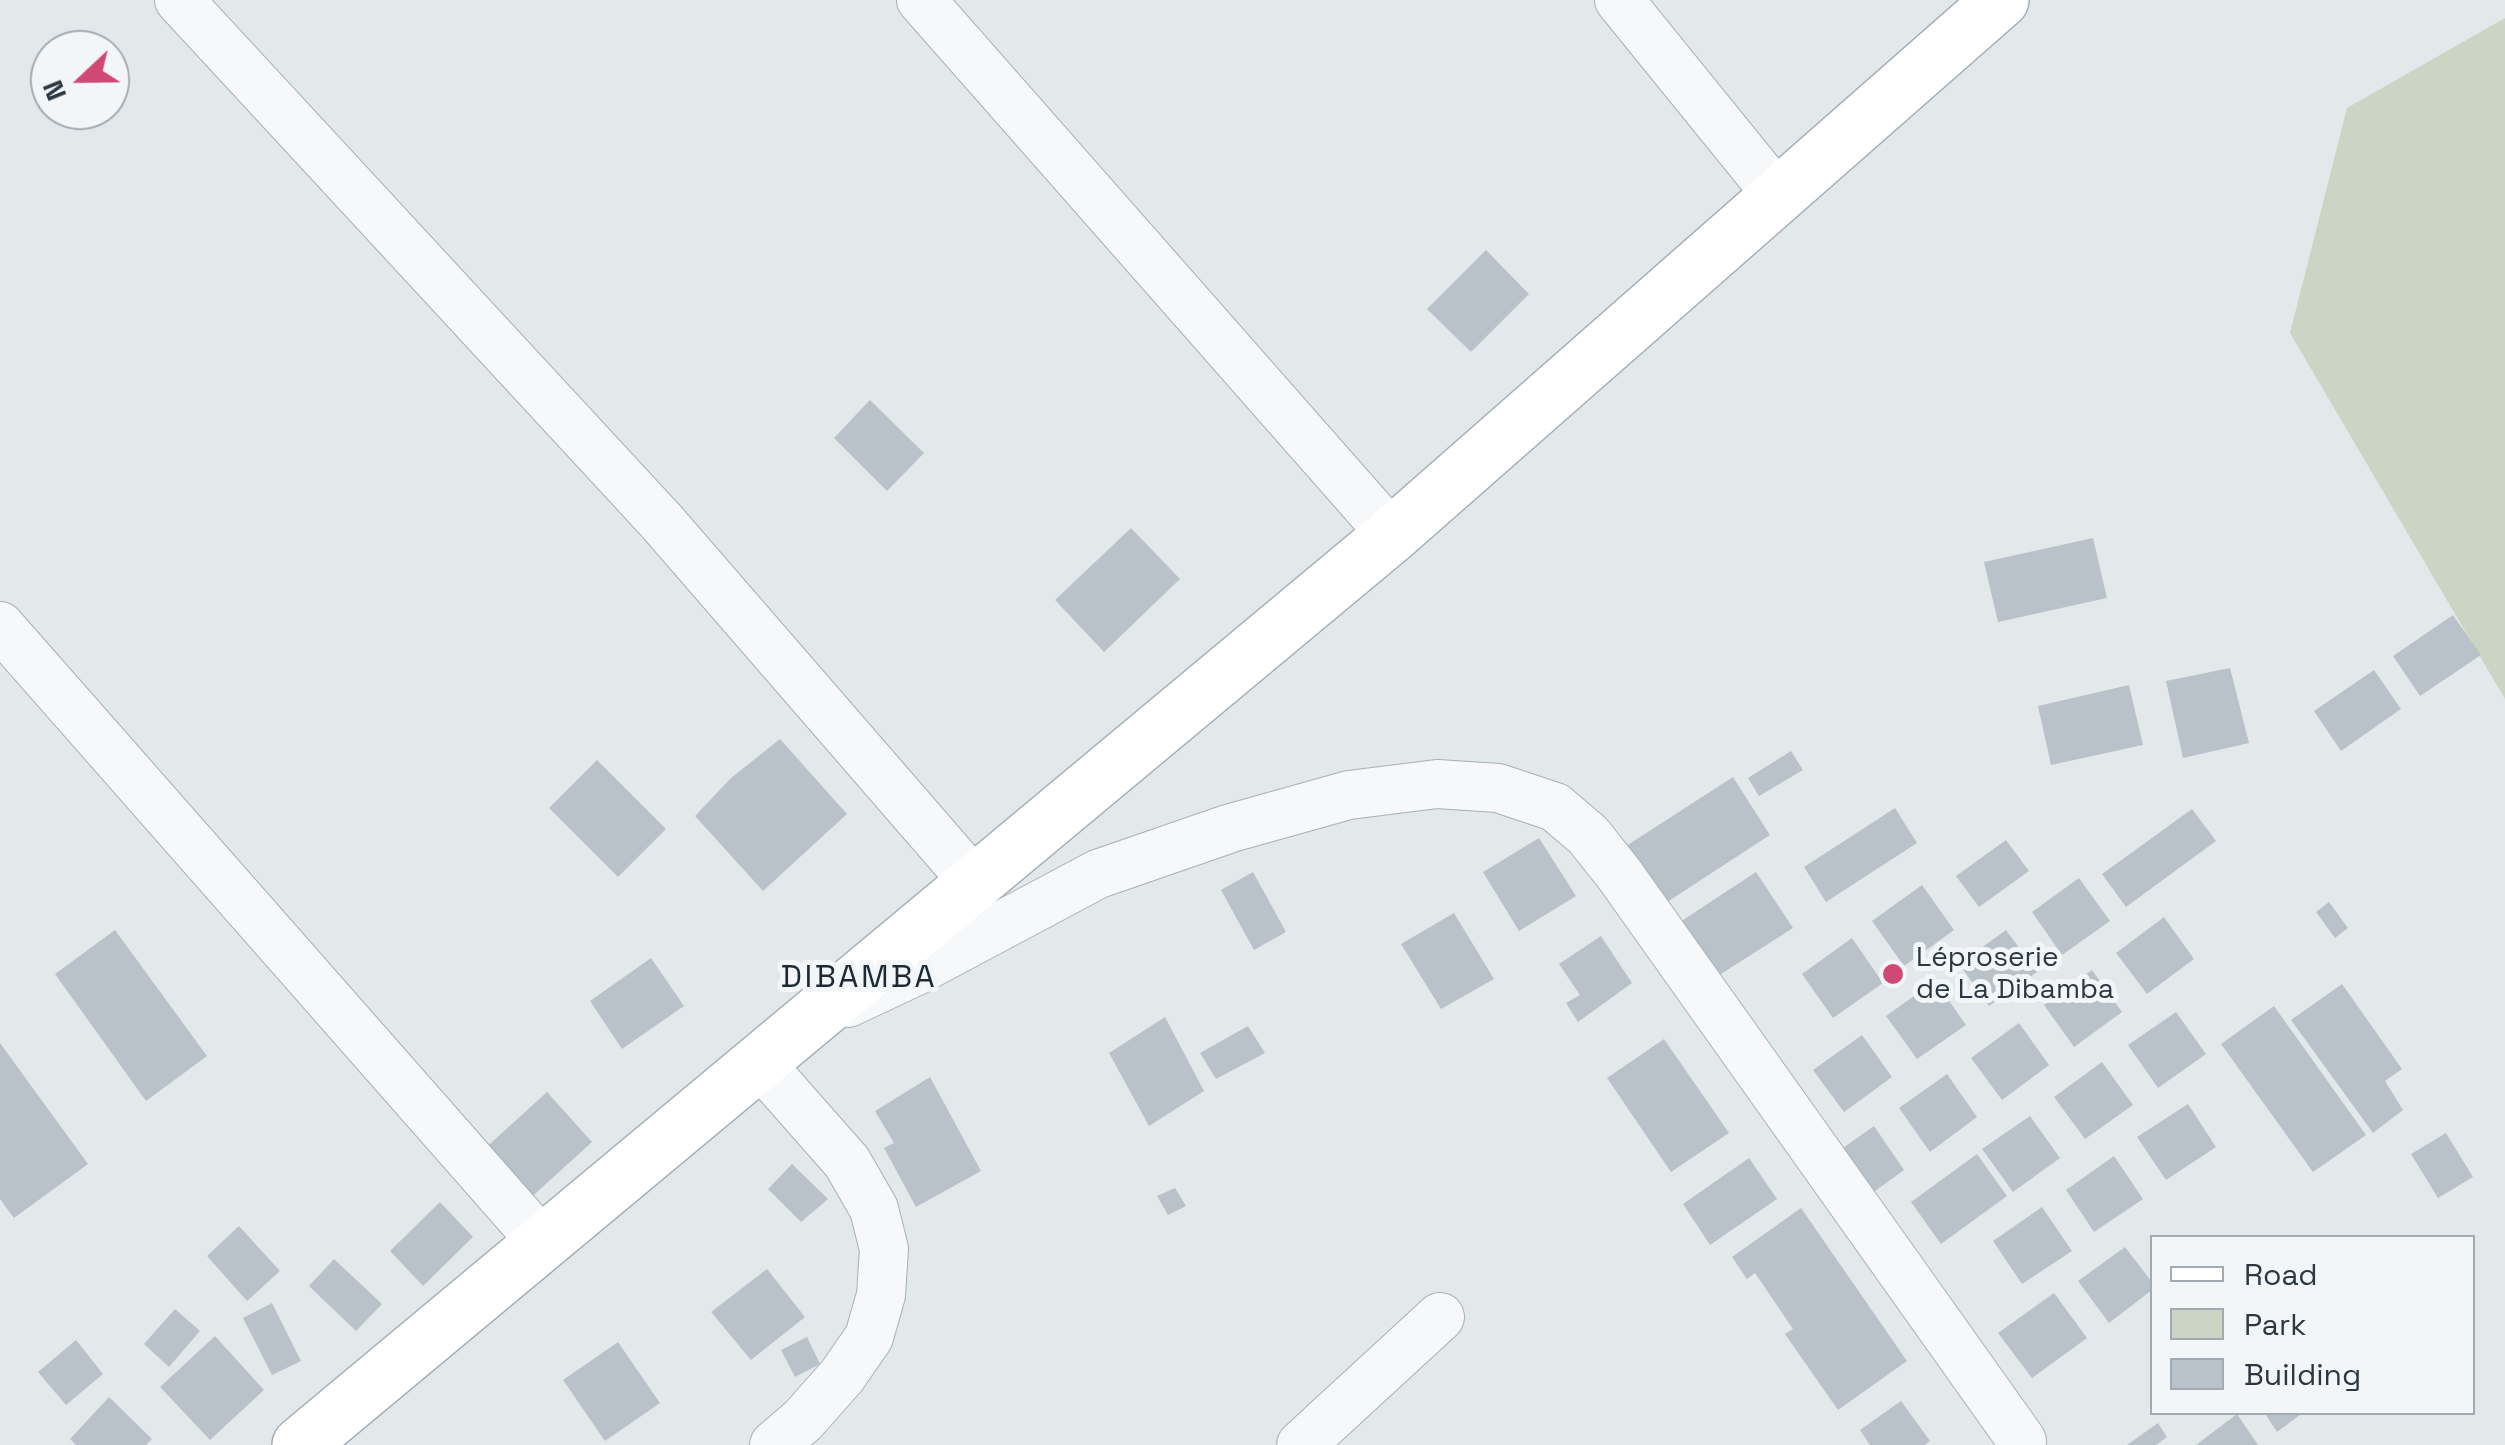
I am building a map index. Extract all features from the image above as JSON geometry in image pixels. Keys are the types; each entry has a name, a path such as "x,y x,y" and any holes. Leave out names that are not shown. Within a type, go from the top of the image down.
{"main road":[{"path":"300,1445 1392,534 2001,0"}],"street":[{"path":"179,0 661,521 974,882"},
{"path":"920,0 1392,534"},
{"path":"1619,0 1778,196"},
{"path":"0,626 542,1242"},
{"path":"800,1027 916,971 1098,874 1231,828 1349,795 1437,784 1498,788 1556,806 1588,835 1620,874 2022,1441"},
{"path":"758,1062 847,1162 874,1209 884,1249 881,1295 869,1337 842,1376 803,1420 774,1445"},
{"path":"1300,1445 1440,1318"}],"green space":[{"path":"2505,18 2505,699 2290,333 2347,108"}],"building":[{"path":"1486,250 1529,294 1471,352 1427,309"},
{"path":"870,400 924,453 887,491 834,438"},
{"path":"1131,528 1180,579 1104,652 1055,600"},
{"path":"2093,538 2107,598 1998,622 1984,562"},
{"path":"2453,615 2481,655 2420,696 2393,656"},
{"path":"2230,668 2249,743 2183,758 2166,681"},
{"path":"2374,670 2401,709 2341,751 2314,711"},
{"path":"2129,685 2143,745 2051,765 2038,706"},
{"path":"780,739 847,814 763,891 695,816 731,778"},
{"path":"1791,751 1803,770 1759,796 1748,778"},
{"path":"597,760 666,829 618,877 549,808"},
{"path":"1733,777 1770,835 1661,906 1623,848"},
{"path":"1895,808 1917,843 1826,902 1804,867"},
{"path":"2192,809 2216,841 2126,907 2102,874"},
{"path":"1539,838 1576,896 1519,931 1483,872"},
{"path":"2006,840 2029,871 1979,907 1956,876"},
{"path":"1253,872 1286,932 1254,950 1221,890"},
{"path":"1756,872 1793,928 1710,981 1674,926"},
{"path":"2079,878 2110,921 2062,955 2032,912"},
{"path":"1922,885 1954,930 1904,966 1872,921"},
{"path":"2329,902 2348,928 2335,938 2316,912"},
{"path":"1454,913 1494,979 1441,1009 1401,944"},
{"path":"2164,917 2194,959 2147,994 2116,953"},
{"path":"115,930 207,1056 146,1101 55,974"},
{"path":"2006,930 2037,972 1989,1006 1959,964"},
{"path":"1601,936 1632,983 1578,1022 1566,1003 1580,995 1559,964"},
{"path":"1852,938 1883,983 1833,1018 1802,974"},
{"path":"651,958 684,1006 622,1049 590,1001"},
{"path":"2092,970 2122,1012 2074,1047 2044,1005"},
{"path":"1935,981 1966,1025 1917,1059 1886,1016"},
{"path":"2342,984 2402,1069 2385,1081 2403,1110 2373,1133 2291,1020"},
{"path":"2274,1006 2366,1135 2313,1172 2221,1044"},
{"path":"2176,1012 2206,1054 2158,1088 2128,1045"},
{"path":"1165,1017 1204,1091 1149,1126 1109,1053"},
{"path":"2019,1023 2049,1065 2002,1100 1971,1058"},
{"path":"1248,1026 1265,1053 1216,1079 1200,1053"},
{"path":"1862,1035 1892,1077 1844,1112 1813,1070"},
{"path":"1664,1039 1729,1133 1671,1172 1607,1078"},
{"path":"0,1043 88,1164 14,1218 0,1199"},
{"path":"2102,1062 2133,1105 2085,1139 2054,1097"},
{"path":"1947,1074 1977,1117 1930,1152 1899,1108"},
{"path":"930,1077 981,1171 916,1207 884,1148 894,1143 875,1111"},
{"path":"547,1092 592,1142 525,1203 480,1153"},
{"path":"2188,1104 2216,1147 2166,1180 2137,1137"},
{"path":"2030,1116 2060,1158 2013,1192 1982,1149"},
{"path":"1874,1126 1904,1170 1857,1204 1826,1160"},
{"path":"2446,1133 2473,1177 2438,1198 2411,1154"},
{"path":"1977,1154 2007,1196 1941,1244 1911,1202"},
{"path":"2114,1156 2143,1199 2094,1232 2066,1190"},
{"path":"1749,1158 1777,1199 1710,1245 1683,1204"},
{"path":"792,1164 828,1199 801,1222 768,1189"},
{"path":"1175,1188 1186,1206 1168,1215 1157,1196"},
{"path":"440,1202 473,1237 423,1286 390,1251"},
{"path":"2042,1207 2072,1251 2022,1284 1993,1241"},
{"path":"1801,1208 1907,1361 1838,1410 1785,1334 1793,1329 1755,1273 1747,1279 1732,1257"},
{"path":"239,1226 280,1271 247,1301 207,1256"},
{"path":"2125,1247 2150,1279 2150,1292 2109,1323 2078,1281"},
{"path":"334,1259 382,1304 356,1331 309,1286"},
{"path":"767,1269 805,1317 751,1360 711,1312"},
{"path":"2054,1293 2087,1338 2032,1378 1998,1333"},
{"path":"272,1303 301,1361 272,1375 243,1318"},
{"path":"175,1309 200,1331 169,1367 144,1344"},
{"path":"215,1336 264,1390 210,1440 160,1387"},
{"path":"807,1337 820,1364 795,1377 781,1350"},
{"path":"76,1340 103,1374 66,1405 38,1372"},
{"path":"618,1342 660,1403 605,1441 563,1380"},
{"path":"109,1397 152,1439 146,1445 76,1445 70,1439"},
{"path":"1901,1401 1930,1441 1925,1445 1870,1445 1860,1430"},
{"path":"2238,1415 2258,1445 2196,1445"},
{"path":"2266,1415 2300,1415 2277,1432"},
{"path":"2158,1423 2167,1437 2156,1445 2127,1445"}],"place":[{"name":"Léproserie de La Dibamba","path":"1893,974"}],"district":[{"name":"DIBAMBA","path":"859,978"}]}
